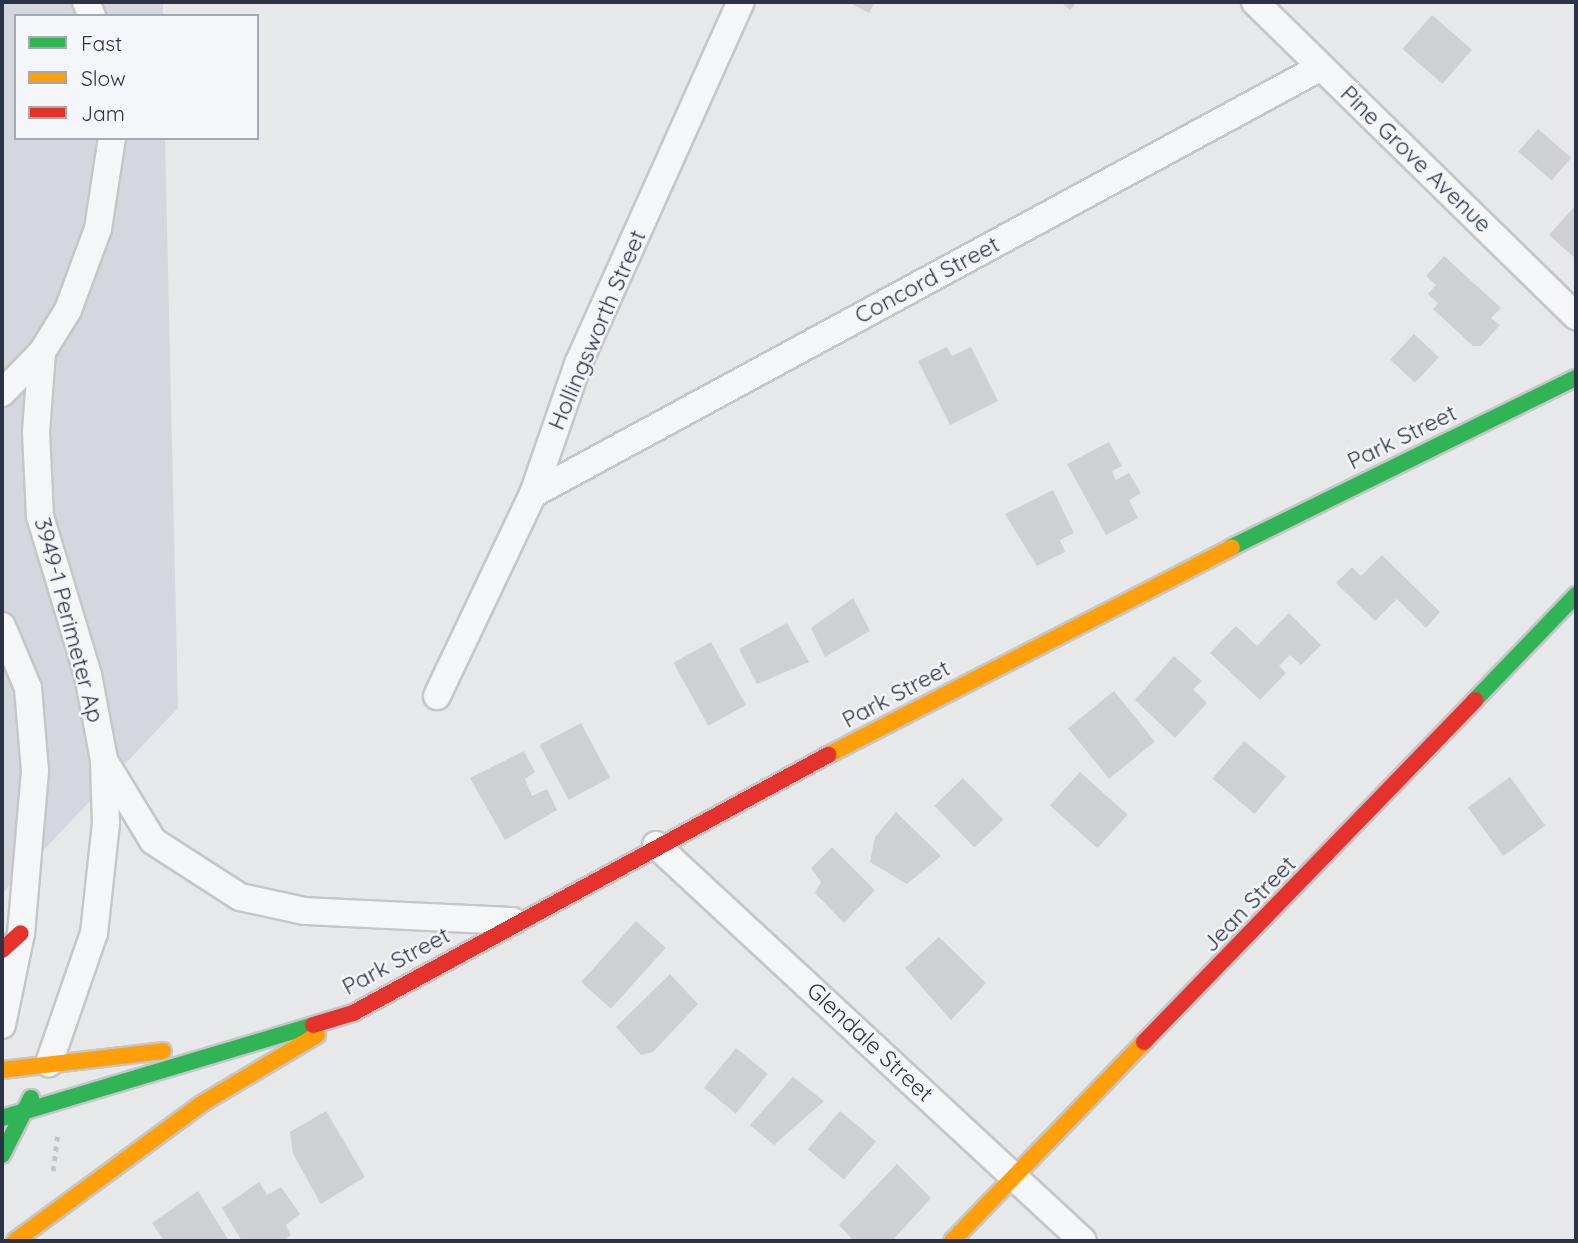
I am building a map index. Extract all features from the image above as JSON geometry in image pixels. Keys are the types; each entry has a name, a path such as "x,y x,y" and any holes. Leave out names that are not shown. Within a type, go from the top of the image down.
{"street":[{"name":"Hollingsworth Street","path":"437,696 533,494 578,364 741,2"},
{"name":"Pine Grove Avenue","path":"1255,2 1576,316"},
{"name":"Concord Street","path":"533,494 1321,67"},
{"path":"2,393 42,352 89,257 112,140"},
{"name":"3949-1 Perimeter Ap","path":"42,352 36,432 40,516 89,674 104,761 106,823 94,933 49,1063"},
{"name":"Park Street","path":"2,1118 237,1044 353,1013 513,921 1136,594 1576,378"},
{"name":"Jean Street","path":"952,1241 1576,595"},
{"path":"2,626 28,688 33,736 34,824 12,942 2,1025"},
{"path":"104,761 153,841 240,897 305,911 513,921"},
{"name":"Glendale Street","path":"656,845 1016,1175 1083,1241"},
{"path":"15,1241 203,1103 353,1013"},
{"name":"Park Street","path":"2,1070 237,1044"},
{"path":"2,1155 49,1063"}],"path":[{"path":"58,1181 50,1167 59,1128"}],"shaded area":[{"path":"2,2 163,2 163,14 14,14 14,140 165,140 178,708 2,894"}],"building":[{"path":"848,2 875,2 869,13"},
{"path":"1061,2 1077,2 1070,10"},
{"path":"1432,15 1472,50 1442,84 1402,49"},
{"path":"1538,129 1571,158 1552,181 1518,152"},
{"path":"1576,205 1576,259 1549,235"},
{"path":"1444,256 1501,308 1491,318 1500,325 1481,346 1473,346 1433,309 1438,303 1428,294 1436,285 1426,276"},
{"path":"1414,334 1439,357 1415,383 1390,360"},
{"path":"947,347 952,356 971,347 998,401 950,425 918,361"},
{"path":"1109,442 1122,466 1112,471 1116,480 1129,473 1141,493 1129,500 1138,518 1106,535 1067,464"},
{"path":"1053,490 1074,533 1060,540 1065,552 1037,566 1005,514"},
{"path":"1382,555 1440,612 1426,628 1397,599 1375,621 1336,583 1352,567 1361,576"},
{"path":"853,598 870,631 825,657 811,628"},
{"path":"1289,613 1321,645 1301,665 1290,655 1279,666 1286,673 1260,700 1210,653 1236,626 1257,646"},
{"path":"787,623 809,662 757,684 739,649"},
{"path":"711,642 746,705 708,726 673,663"},
{"path":"1174,656 1202,681 1193,689 1207,703 1175,738 1135,700"},
{"path":"1114,691 1155,742 1109,779 1068,728"},
{"path":"581,723 610,778 569,800 540,745"},
{"path":"1244,741 1286,776 1255,814 1213,779"},
{"path":"524,751 535,772 525,779 532,796 547,789 557,810 505,840 470,778"},
{"path":"1080,772 1128,815 1097,848 1050,805"},
{"path":"1510,777 1545,826 1503,856 1468,808"},
{"path":"963,778 1003,820 975,848 934,806"},
{"path":"896,812 941,856 907,884 870,862 875,837"},
{"path":"832,847 875,890 844,923 815,893 821,882 811,868"},
{"path":"636,921 666,948 611,1009 581,982"},
{"path":"939,937 986,983 951,1020 905,968"},
{"path":"670,974 698,1004 653,1052 641,1055 616,1027"},
{"path":"736,1048 768,1074 736,1113 704,1088"},
{"path":"793,1077 824,1101 774,1145 750,1125"},
{"path":"326,1111 365,1177 321,1204 293,1154 290,1132"},
{"path":"840,1111 876,1141 844,1180 808,1149"},
{"path":"897,1164 931,1198 892,1241 854,1241 839,1225"},
{"path":"259,1182 267,1195 281,1187 300,1214 286,1225 291,1235 283,1241 242,1241 222,1208"},
{"path":"198,1191 229,1241 164,1241 152,1223"}],"traffic: fast":[{"path":"1232,547 1576,378"},
{"path":"1475,700 1576,595"},
{"path":"2,1118 313,1025"},
{"path":"2,1155 31,1098"}],"traffic: slow":[{"path":"828,755 1232,547"},
{"path":"15,1241 203,1103 317,1035"},
{"path":"952,1241 1144,1042"},
{"path":"2,1070 163,1051"}],"traffic: jam":[{"path":"1144,1042 1475,700"},
{"path":"313,1025 353,1013 828,755"},
{"path":"2,950 21,933"}]}
